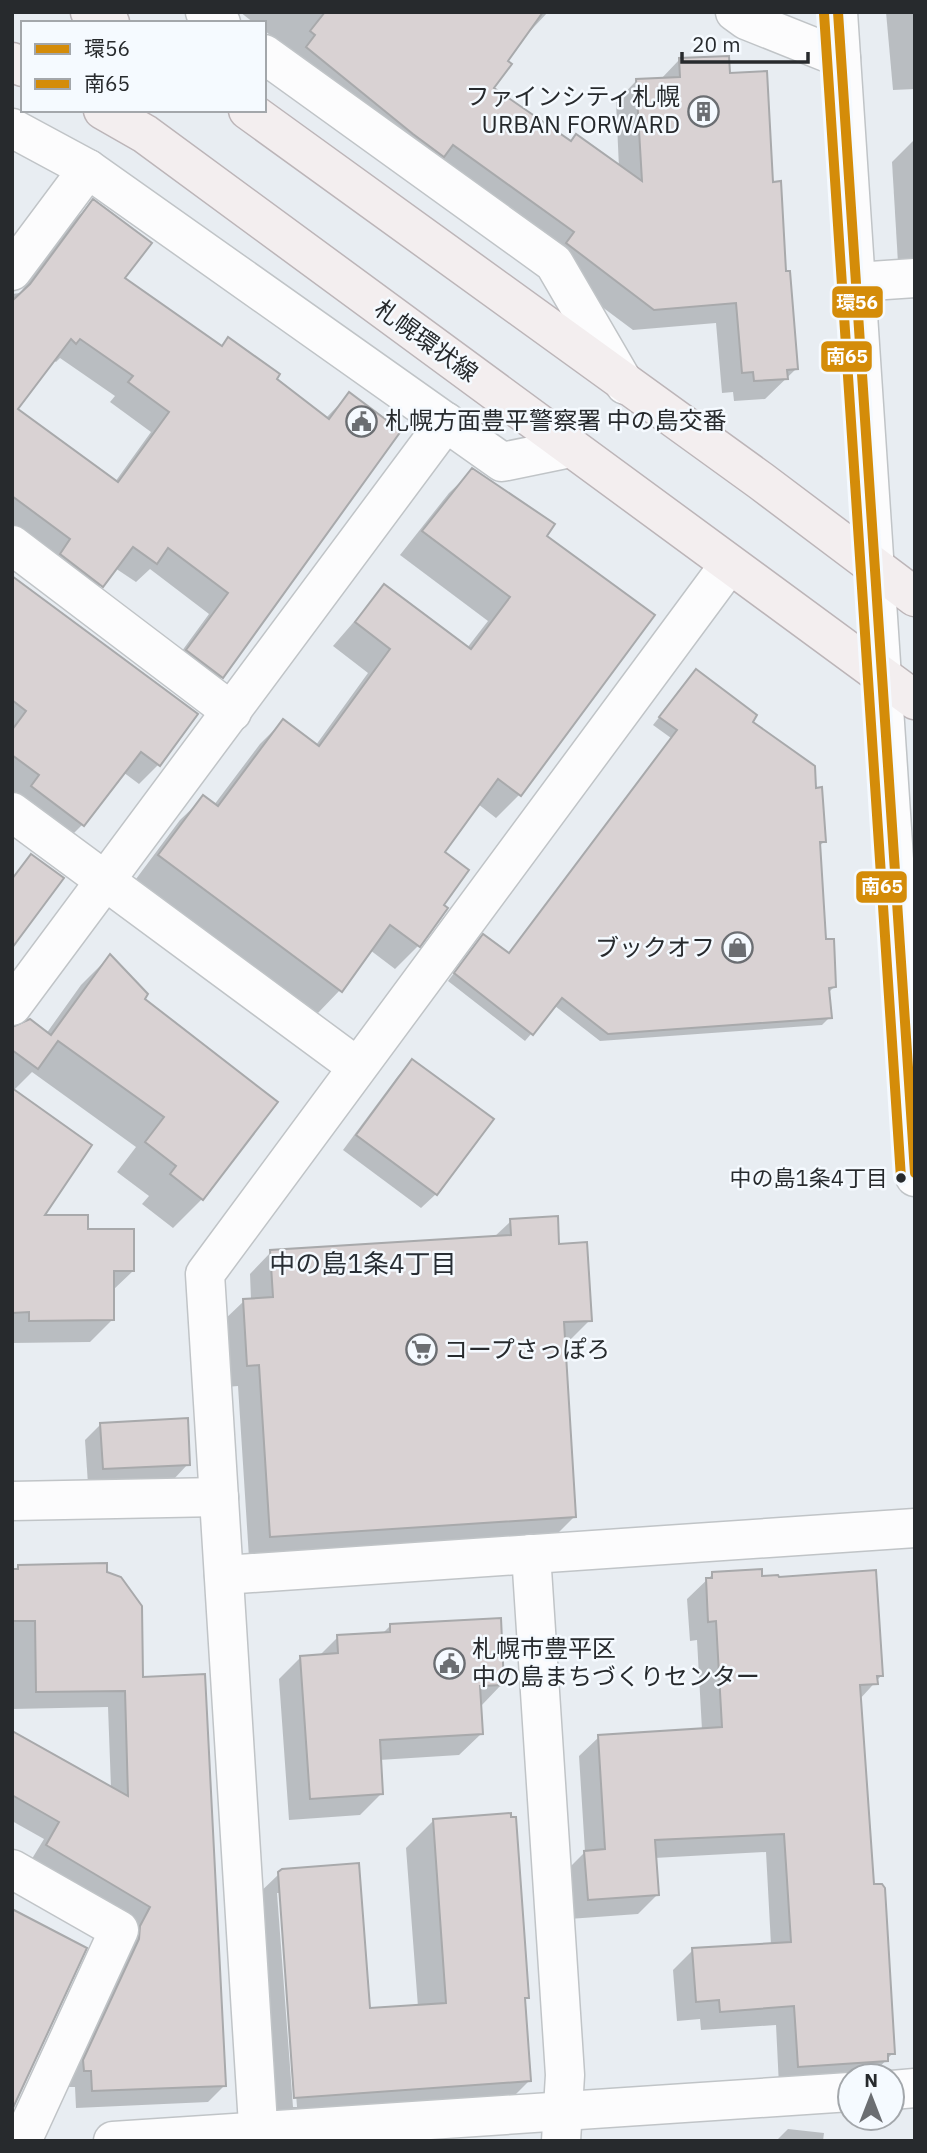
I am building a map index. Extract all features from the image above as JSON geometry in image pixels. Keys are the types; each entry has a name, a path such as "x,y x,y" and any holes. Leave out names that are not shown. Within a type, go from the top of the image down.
{"main road":[{"path":"90,12 106,21"},
{"name":"札幌環状線","path":"106,112 145,134 915,701"},
{"path":"251,112 625,386 761,481 915,597"}],"street":[{"path":"735,12 746,20 841,58"},
{"path":"838,12 915,1177"},
{"path":"266,55 554,263 625,386"},
{"path":"12,128 88,169 502,462 571,448"},
{"path":"12,271 88,169"},
{"path":"856,282 915,278"},
{"path":"12,1006 108,881 446,422"},
{"path":"12,545 232,712"},
{"path":"260,2136 205,1274 356,1066 729,565"},
{"path":"12,812 356,1066"},
{"path":"12,1501 219,1497"},
{"path":"224,1575 915,1528"},
{"path":"531,1554 563,2126"},
{"path":"12,1869 119,1930 22,2141"},
{"path":"113,2141 563,2126 836,2094"}],"building":[{"path":"325,12 543,12 508,61 512,64 494,88 571,141 576,134 642,181 636,79 680,77 679,58 729,56 730,73 767,71 773,182 781,181 786,271 790,271 798,369 787,370 788,379 754,381 753,372 742,373 736,303 654,310 566,243 574,232 453,145 444,157 413,134 306,47 315,35 310,31"},
{"path":"93,199 152,243 125,278 222,346 228,337 280,374 277,379 329,419 349,392 401,431 223,678 186,650 228,593 168,548 157,564 133,547 103,587 60,554 70,539 12,496 12,301 30,284","holes":["71,339 76,344 80,339 133,376 128,382 169,412 118,482 18,409"]},
{"path":"472,468 555,524 547,536 655,615 521,796 498,779 445,852 469,870 444,905 448,908 420,947 390,925 342,992 158,855 203,795 218,806 283,719 319,746 390,649 355,622 384,584 471,649 510,597 422,531"},
{"path":"12,576 198,714 160,766 141,752 84,826 31,786 39,775 12,755 12,730 26,711 12,700"},
{"path":"696,669 757,715 753,722 815,766 816,788 822,787 826,842 820,842 826,939 834,939 836,987 829,988 832,1018 608,1034 562,998 533,1035 454,973 483,934 509,953 677,730 659,717"},
{"path":"31,854 64,878 12,948 12,879"},
{"path":"110,954 148,994 145,999 278,1102 203,1200 170,1174 176,1166 145,1142 164,1117 58,1041 38,1069 12,1050 12,1027 30,1019 51,1035"},
{"path":"412,1059 494,1119 437,1195 356,1135"},
{"path":"12,1088 92,1145 45,1215 88,1215 88,1229 134,1229 134,1271 114,1271 114,1320 29,1321 29,1312 12,1313"},
{"name":"コープさっぽろ","path":"558,1216 559,1244 587,1242 592,1321 564,1322 576,1517 270,1537 259,1365 247,1366 243,1299 273,1297 270,1250 511,1235 510,1219"},
{"path":"188,1418 190,1465 103,1469 100,1423"},
{"path":"107,1563 107,1572 121,1577 142,1606 143,1677 205,1674 226,2086 92,2091 91,2071 84,2071 83,2060 139,1939 140,1926 150,1907 46,1845 59,1822 12,1795 12,1731 128,1796 125,1691 36,1692 35,1621 13,1621 12,1569 18,1569 18,1565"},
{"path":"762,1569 762,1576 779,1577 876,1570 883,1676 877,1676 878,1684 860,1685 874,1884 882,1884 885,1888 895,2054 888,2054 888,2061 836,2062 836,2064 798,2067 794,2006 720,2012 719,2000 696,2002 692,1948 791,1942 784,1834 655,1840 659,1895 588,1900 584,1851 605,1849 598,1735 722,1727 716,1621 708,1622 706,1578 712,1578 712,1572"},
{"path":"501,1618 504,1685 480,1686 483,1734 380,1740 383,1794 310,1799 300,1656 338,1653 337,1635 390,1632 390,1624"},
{"path":"511,1813 511,1817 516,1817 529,1998 525,1998 531,2081 294,2098 278,1872 282,1869 359,1863 370,2008 446,2003 433,1819"},
{"path":"12,1909 87,1948 12,2110"}],"transit line":[{"name":"環56","path":"838,12 915,1173"},
{"name":"南65","path":"824,13 901,1178"}],"place":[{"name":"ファインシティ札幌 URBAN FORWARD","path":"703,111"},
{"name":"札幌方面豊平警察署 中の島交番","path":"362,421"},
{"name":"ブックオフ","path":"738,948"},
{"name":"中の島1条4丁目","path":"901,1178"},
{"name":"コープさっぽろ","path":"421,1350"},
{"name":"札幌市豊平区 中の島まちづくりセンター","path":"449,1663"}],"district":[{"name":"中の島1条4丁目","path":"363,1264"}]}
